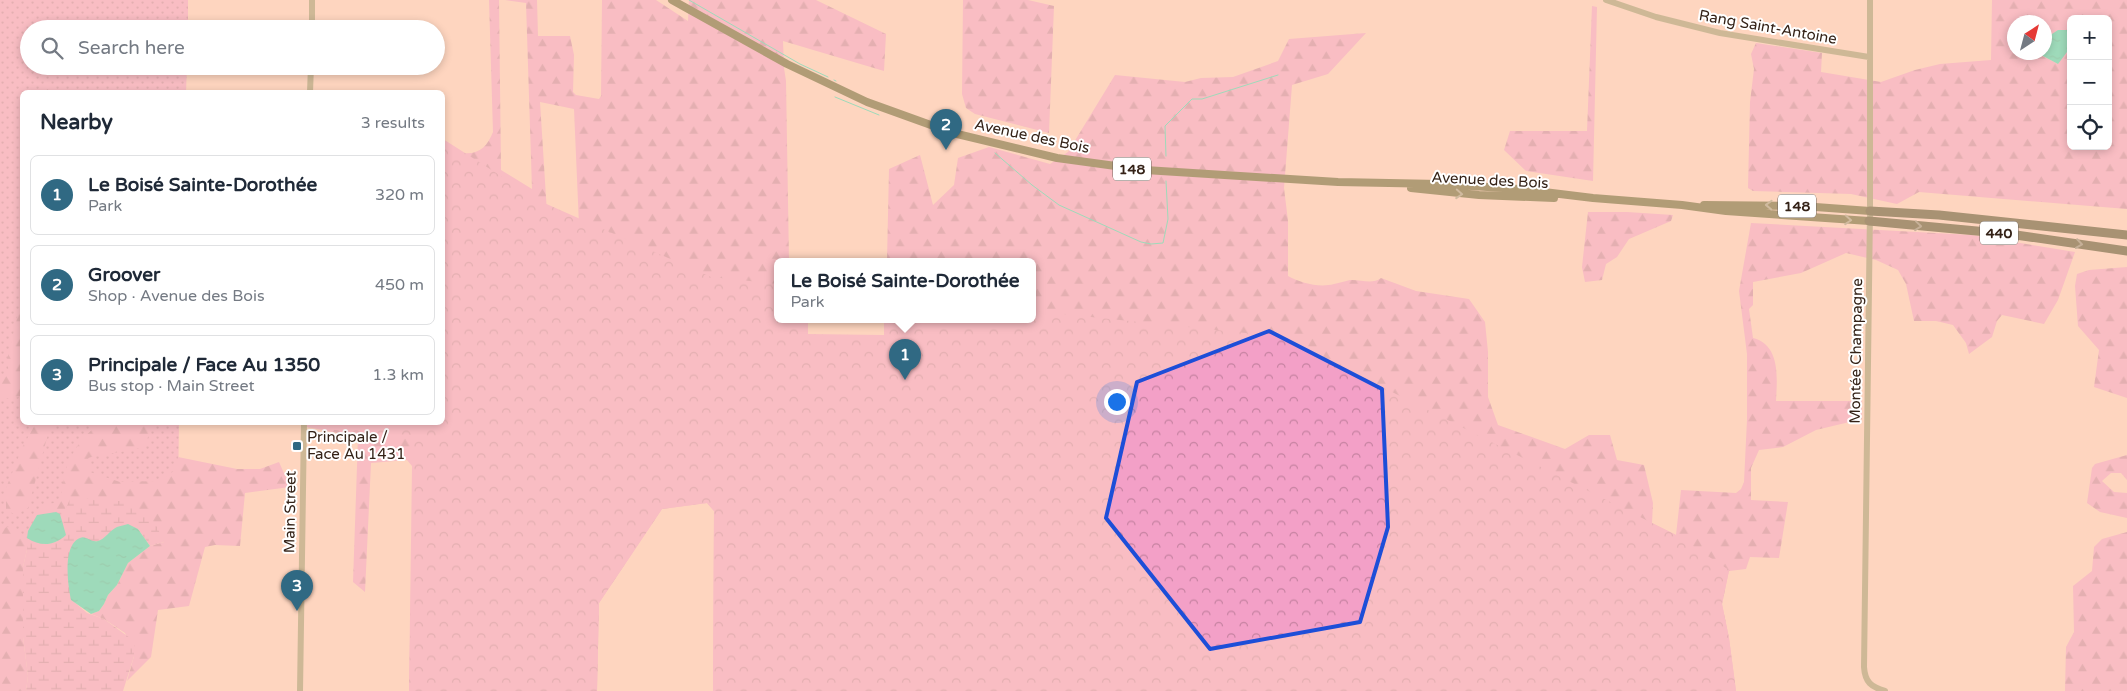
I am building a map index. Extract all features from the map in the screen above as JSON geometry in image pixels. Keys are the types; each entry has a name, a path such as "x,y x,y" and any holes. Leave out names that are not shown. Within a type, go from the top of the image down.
{"highway":[{"name":"440","path":"1870,211 2070,228 2127,235"},
{"name":"440","path":"1870,222 2009,234 2127,252"},
{"path":"2070,228 2127,230"}],"main road":[{"name":"Avenue des Bois","path":"672,0 781,61 840,90 932,126 991,143 1057,158 1127,168 1387,184 1439,192 1479,195 1593,198 1870,222"},
{"name":"Avenue des Bois","path":"1682,205 1773,206 1870,211"}],"street":[{"path":"312,0 312,20"},
{"name":"Rang Saint-Antoine","path":"1606,0 1656,17 1720,33 1870,57"},
{"name":"Montée Champagne","path":"1870,0 1870,222 1864,667 1868,683 1874,688 1884,691"},
{"path":"310,90 311,75"},
{"name":"Main Street","path":"300,691 304,425"}],"highlighted area":[{"path":"1269,331 1382,389 1388,527 1360,622 1210,649 1106,518 1137,382"}],"green space":[{"path":"0,0 188,0 188,20 20,20 20,75 187,75 186,90 20,90 20,425 179,425 178,489 0,561"},
{"path":"489,0 499,0 501,170 532,189 526,3 505,0 537,0 538,36 570,36 574,55 573,92 576,95 599,99 601,96 602,0 656,0 688,21 689,0 816,0 886,34 884,71 783,41 786,81 789,258 774,258 774,323 780,323 791,343 871,344 1006,323 1036,323 1036,258 887,258 889,169 920,155 933,205 954,185 958,158 989,147 1050,164 1068,152 1115,75 1185,82 1201,78 1233,77 1278,61 1289,39 1366,33 1328,74 1292,85 1284,188 1288,221 1288,276 1304,283 1316,285 1336,284 1350,280 1374,281 1381,278 1416,291 1469,299 1485,322 1488,352 1488,397 1498,425 1565,449 1589,435 1610,435 1617,460 1644,465 1653,503 1652,523 1676,535 1681,490 1736,493 1741,489 1744,482 1747,420 1747,354 1739,291 1751,223 1972,235 2075,252 2058,300 2044,324 2002,315 1997,321 1992,337 1969,354 1966,343 1953,325 1936,321 1914,321 1906,284 1898,270 1876,260 1846,253 1801,273 1753,282 1753,305 1749,309 1753,338 1762,342 1773,355 1777,373 1776,401 1862,401 1862,419 1816,430 1783,447 1759,450 1751,468 1751,500 1788,502 1779,558 1750,557 1746,569 1729,571 1722,604 1729,638 1736,691 713,691 714,511 707,503 662,509 599,603 597,691 409,691 412,466 407,460 371,463 365,592 353,582 358,437 307,427 307,425 445,425 445,382 462,153 478,151 488,142 493,132","holes":["540,102 574,109 579,225 547,213"]},
{"path":"963,0 1028,0 1054,6 1049,133 975,114 966,108 962,94"},
{"path":"1992,0 2127,0 2127,209 1919,192 1897,204 1851,194 1753,191 1748,188 1750,102 1754,69 1751,54 1756,43 1822,53 1821,72 1881,82 1915,70 1940,64 1991,60"},
{"path":"1592,6 1597,7 1593,181 1526,171 1504,150 1510,131 1587,131"},
{"path":"46,82 53,90 40,90"},
{"path":"445,140 542,202 711,277 774,284 774,323 808,323 808,334 884,335 884,323 1036,323 1036,311 1283,337 1676,535 1729,570 1722,604 1729,638 1736,691 713,691 714,511 707,503 662,509 599,603 597,691 409,691 414,435 362,433 308,427 308,425 445,425"},
{"path":"1588,212 1673,215 1671,221 1629,239 1617,257 1606,264 1602,280 1585,282 1582,267"},
{"path":"2127,267 2127,398 2094,387 2099,350 2078,326 2075,286 2077,274 2089,270"},
{"path":"20,305 20,397 11,399 0,397 0,378 7,376 9,373 7,360"},
{"path":"35,425 50,425 28,508 15,515 6,509 6,488 23,446"},
{"path":"151,425 146,446 88,458 90,472 120,482 160,481 175,470 178,457 237,469 260,469 279,462 290,487 245,493 240,546 215,545 205,547 189,606 158,610 151,657 127,681 134,656 125,633 104,619 91,614 99,611 108,595 117,585 128,563 150,546 164,542 116,500 98,501 82,497 66,505 65,511 37,515 40,506 60,500 69,461 78,445 97,426"},
{"path":"2127,455 2127,480 2121,473 2111,473 2102,481 2114,492 2127,493 2127,518 2100,512 2087,503 2092,468 2095,464"},
{"path":"82,497 98,501 129,501 155,523 164,542 150,546 138,529 116,528 100,541 95,541 68,559 72,600 87,613 104,619 134,641 134,656 123,691 26,691 28,676 23,637 23,567 28,545 27,538 37,543 48,544 62,538 66,534 60,515 56,512 65,510 70,499"},
{"path":"8,527 16,529 27,538 28,545 23,567 23,637 28,676 26,691 0,691 0,529"},
{"path":"2127,532 2127,691 2065,691 2066,647 2074,632 2073,586 2092,571 2094,547 2102,539"}],"water":[{"path":"2058,30 2067,30 2067,52 2058,64 2050,60 2052,60 2052,34"},
{"path":"56,512 60,514 66,535 57,541 47,544 37,543 27,538 28,531 37,515"},
{"path":"128,524 138,529 150,546 128,563 117,585 108,595 99,611 91,614 71,600 68,557 71,549 74,542 82,537 98,541 114,528"}],"waterway":[{"path":"689,0 800,64 828,77"},
{"path":"1166,156 1165,126 1192,99 1202,99 1278,75"},
{"path":"835,97 879,115"},
{"path":"995,153 1032,185 1059,205 1141,242 1151,244 1163,243 1168,219 1166,181"}],"place":[{"name":"Groover","path":"946,150"},
{"name":"Le Boisé Sainte-Dorothée","path":"905,380"},
{"name":"Principale / Face Au 1431","path":"297,446"},
{"name":"Principale / Face Au 1350","path":"297,611"}]}
